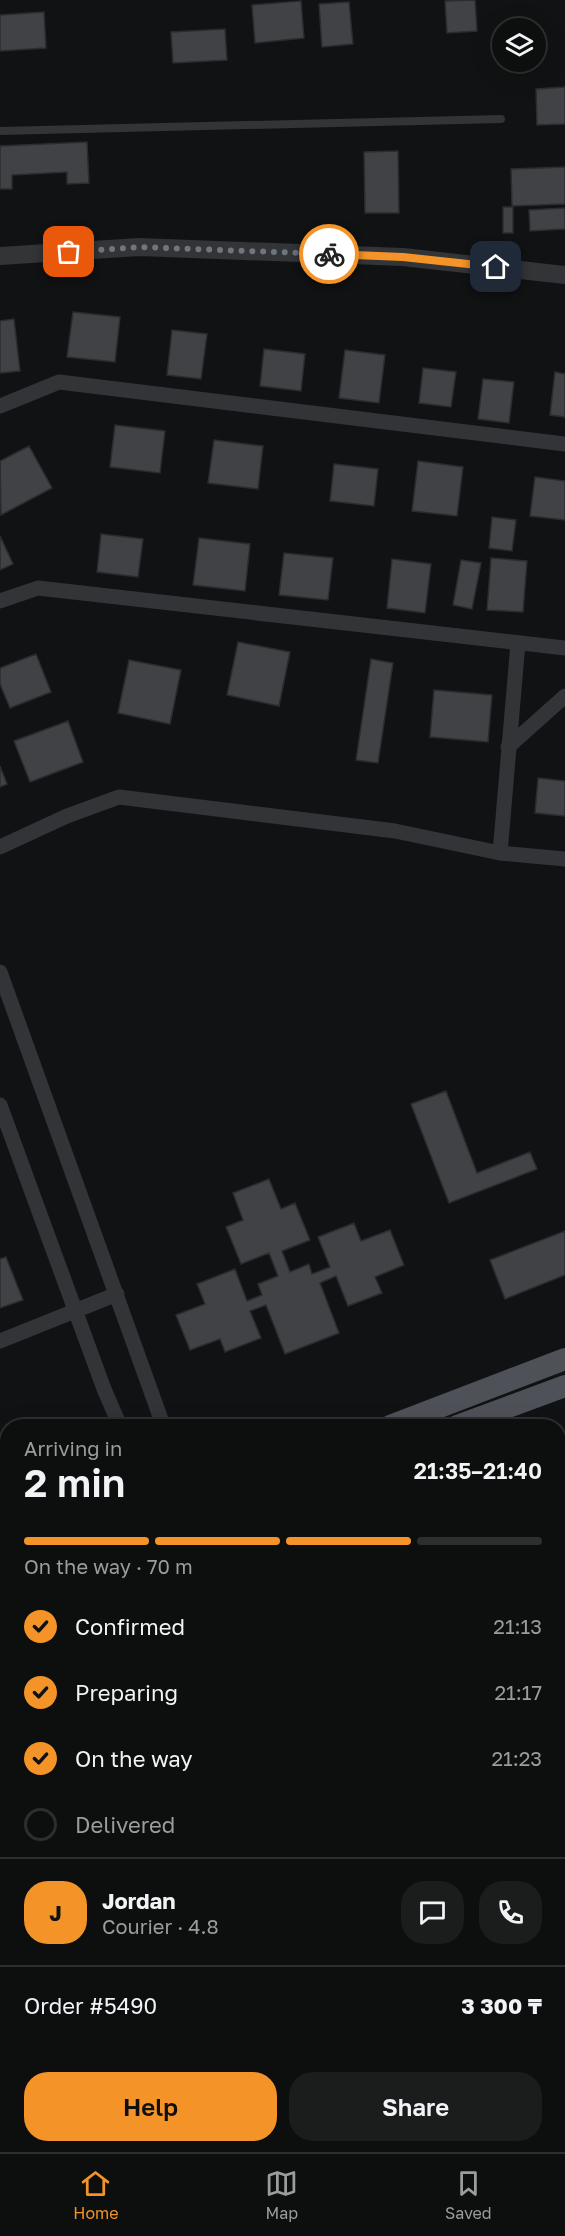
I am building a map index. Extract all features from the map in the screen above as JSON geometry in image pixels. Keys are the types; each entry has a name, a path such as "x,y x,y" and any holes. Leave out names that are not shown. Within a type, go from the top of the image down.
{"main road":[{"path":"408,1419 565,1359"},
{"path":"495,1386 508,1407"},
{"path":"476,1419 565,1386"}],"street":[{"path":"0,256 150,248 403,257 565,275"},
{"path":"0,406 59,382 565,444"},
{"path":"0,601 38,588 565,648"},
{"path":"500,853 518,643"},
{"path":"508,747 565,696"},
{"path":"0,847 67,816 118,797 395,831 500,853 565,859"},
{"path":"0,972 161,1419"},
{"path":"0,1105 117,1419"},
{"path":"0,1341 117,1294"}],"lane":[{"path":"0,131 501,119"}],"building":[{"path":"475,0 477,31 447,33 445,1"},
{"path":"301,1 304,38 255,43 252,5"},
{"path":"349,2 353,44 322,47 319,4"},
{"path":"44,12 46,48 0,51 0,15"},
{"path":"225,29 227,60 173,63 171,32"},
{"path":"565,87 565,124 537,125 536,89"},
{"path":"87,142 89,183 67,184 67,172 12,175 12,189 0,189 0,146"},
{"path":"398,151 399,213 365,213 364,152"},
{"path":"565,167 565,204 512,206 511,169"},
{"path":"503,207 513,207 513,233 503,233"},
{"path":"565,208 565,229 530,231 529,210"},
{"path":"73,312 120,317 115,362 67,357"},
{"path":"14,319 20,371 0,373 0,321"},
{"path":"172,330 207,334 201,379 167,375"},
{"path":"264,349 305,354 301,391 260,386"},
{"path":"345,350 385,355 379,403 339,398"},
{"path":"423,368 456,372 451,407 419,403"},
{"path":"555,372 565,374 565,417 550,415"},
{"path":"483,379 514,382 509,423 478,419"},
{"path":"115,425 165,431 160,473 110,467"},
{"path":"214,440 263,446 258,489 208,483"},
{"path":"29,446 52,488 1,515 0,461"},
{"path":"418,461 463,467 457,516 412,511"},
{"path":"334,464 378,469 374,506 330,501"},
{"path":"535,477 565,481 565,520 530,516"},
{"path":"492,517 516,520 512,551 489,548"},
{"path":"101,534 143,539 138,577 97,572"},
{"path":"0,536 13,564 0,570"},
{"path":"199,538 250,544 245,591 193,585"},
{"path":"284,553 333,558 328,600 279,595"},
{"path":"491,558 527,561 523,612 487,610"},
{"path":"392,559 431,564 425,613 387,608"},
{"path":"461,560 481,563 472,609 453,605"},
{"path":"238,642 290,652 279,706 227,695"},
{"path":"36,654 51,692 10,708 0,684 0,668"},
{"path":"371,659 393,663 378,763 356,760"},
{"path":"129,660 181,670 170,724 118,713"},
{"path":"434,690 492,695 488,742 430,737"},
{"path":"68,721 83,762 30,782 14,741"},
{"path":"0,766 7,784 0,787"},
{"path":"538,778 565,781 565,816 535,813"},
{"path":"446,1091 477,1173 530,1152 537,1169 449,1203 411,1104"},
{"path":"269,1179 281,1209 295,1203 310,1240 282,1251 290,1272 309,1264 312,1274 330,1267 318,1237 354,1223 361,1241 390,1230 404,1265 375,1277 382,1293 348,1306 336,1276 320,1283 339,1333 285,1354 266,1305 250,1311 261,1338 225,1352 220,1339 190,1350 176,1315 205,1304 197,1284 235,1269 247,1301 262,1295 258,1284 278,1276 269,1253 241,1264 226,1227 243,1220 233,1193"},
{"path":"565,1231 565,1275 505,1299 490,1260"},
{"path":"6,1257 23,1300 0,1308 0,1259"}],"way so far":[{"path":"69,252 139,247 329,254"}],"route":[{"path":"329,254 403,257 496,267"}]}
